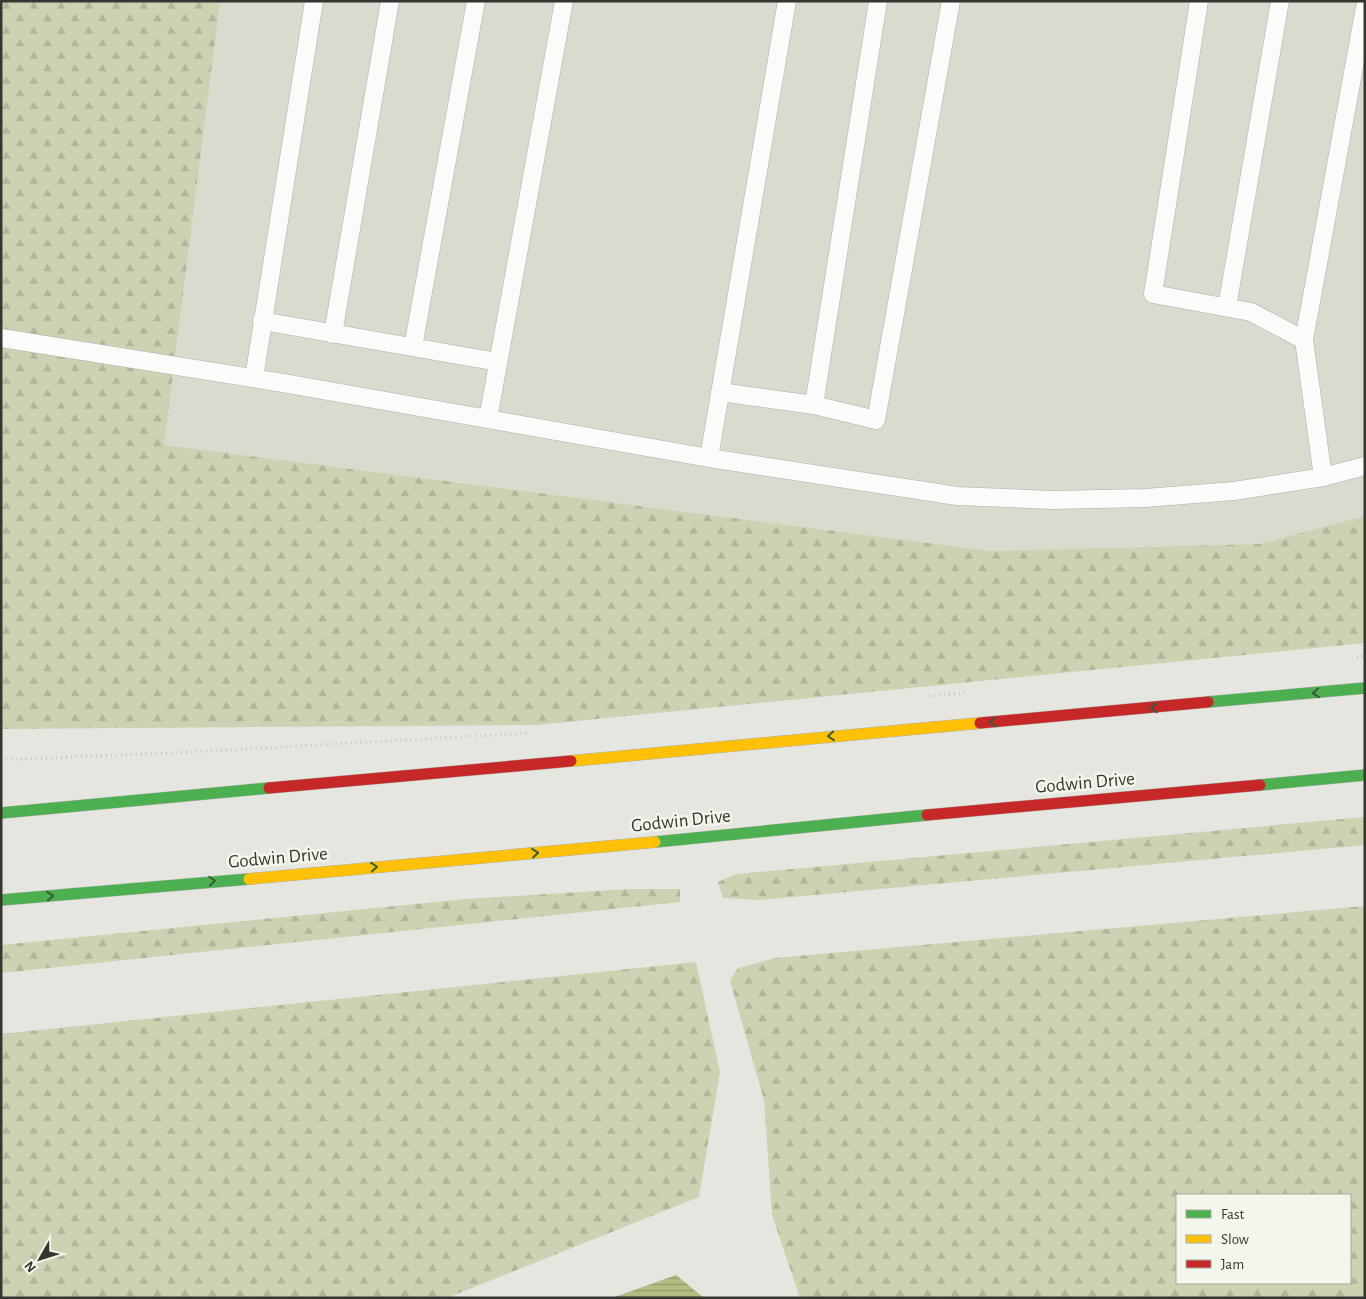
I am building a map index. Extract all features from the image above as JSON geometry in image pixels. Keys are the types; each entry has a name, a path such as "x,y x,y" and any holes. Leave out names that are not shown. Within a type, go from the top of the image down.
{"main road":[{"path":"1,813 1365,688"},
{"name":"Godwin Drive","path":"1,900 446,862 948,812 1365,775"}],"lane":[{"path":"254,378 314,1"},
{"path":"333,334 390,1"},
{"path":"413,347 476,1"},
{"path":"488,419 564,1"},
{"path":"709,458 787,1"},
{"path":"814,405 878,1"},
{"path":"720,392 814,405 876,420 951,1"},
{"path":"1199,1 1153,294 1251,312 1304,340"},
{"path":"1227,307 1280,1"},
{"path":"1323,477 1304,340 1365,6"},
{"path":"262,321 498,362"},
{"path":"1,338 254,378 709,458 957,496 1052,500 1145,498 1234,491 1323,477 1365,466"}],"path":[{"path":"1355,657 1365,656"},
{"path":"920,697 969,692"},
{"path":"1,760 190,752 534,732"}],"shaded area":[{"path":"1,1 1365,1 1365,516 1259,544 991,551 164,445"},
{"path":"676,1275 704,1298 612,1298"}],"green space":[{"path":"1,1 220,1 164,445 991,551 1259,544 1365,516 1365,643 536,725 1,729"},
{"path":"1365,817 1365,845 760,900 723,898 718,882 736,874"},
{"path":"628,889 680,889 680,902 1,973 1,945 466,899"},
{"path":"1365,906 1365,1298 800,1298 772,1215 764,1100 730,981 738,968 775,958"},
{"path":"696,962 720,1072 699,1197 447,1298 1,1298 1,1034"}],"traffic: fast":[{"path":"1208,702 1365,688"},
{"path":"1260,785 1365,775"},
{"path":"1,813 269,788"},
{"path":"655,842 927,815"},
{"path":"1,900 249,879"}],"traffic: slow":[{"path":"571,761 980,723"},
{"path":"249,879 655,842"}],"traffic: jam":[{"path":"980,723 1208,702"},
{"path":"269,788 571,761"},
{"path":"927,815 1260,785"}]}
